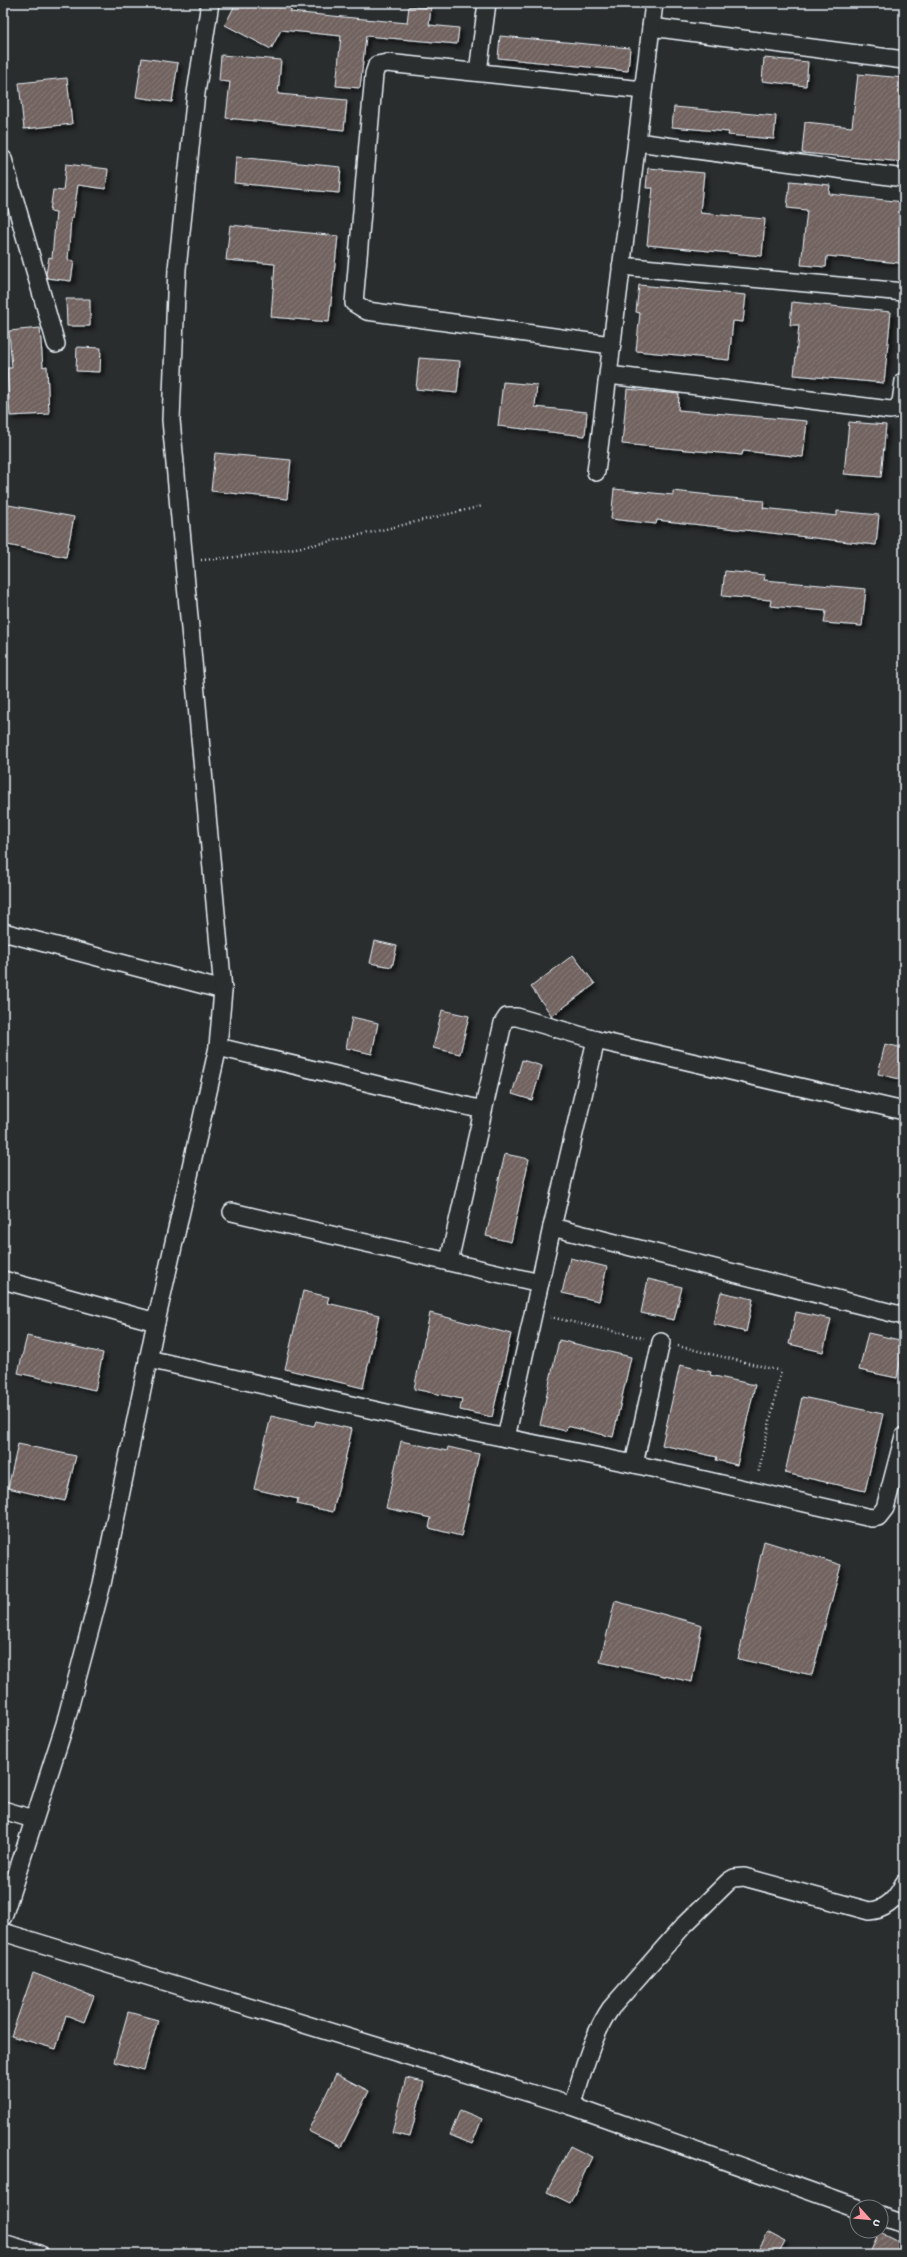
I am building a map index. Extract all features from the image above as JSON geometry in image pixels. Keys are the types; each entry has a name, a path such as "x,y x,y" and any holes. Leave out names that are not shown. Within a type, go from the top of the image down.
{"street":[{"path":"3,1917 33,1819 65,1724 102,1584 148,1359 218,1047 223,990 182,561 171,420 177,269 196,93 210,3"},
{"path":"478,72 487,3"},
{"path":"596,472 654,3"},
{"path":"651,26 904,60"},
{"path":"611,345 367,311 354,303 374,74 377,65 387,63 643,90"},
{"path":"637,142 904,178"},
{"path":"3,159 56,344"},
{"path":"621,266 904,292"},
{"path":"609,375 890,410 896,409 901,402 904,381"},
{"path":"3,932 223,990"},
{"path":"449,1261 503,1023 507,1017 517,1017 596,1040 904,1111"},
{"path":"506,1438 535,1313 552,1226 596,1040"},
{"path":"218,1047 483,1110"},
{"path":"232,1212 540,1283"},
{"path":"552,1226 904,1316"},
{"path":"3,1280 156,1322"},
{"path":"634,1464 661,1342"},
{"path":"148,1359 506,1438 634,1464 874,1518 880,1515 885,1508 904,1436"},
{"path":"3,1810 33,1819"},
{"path":"572,2106 593,2042 601,2023 611,2008 685,1924 734,1878 744,1877 869,1911 885,1908 900,1892 904,1883"},
{"path":"3,1932 572,2106 849,2205"},
{"path":"889,2219 904,2224"},
{"path":"3,2243 39,2254"}],"path":[{"path":"182,561 248,557 315,545 483,506"},
{"path":"535,1313 780,1370 754,1492"}],"building":[{"path":"236,3 295,3 290,12 407,23 409,6 431,8 429,25 459,28 457,44 366,36 360,88 336,86 341,36 281,30 271,49 225,25"},
{"path":"500,36 630,48 628,71 498,58"},
{"path":"221,55 281,60 278,94 347,100 344,130 226,118 230,82 219,81"},
{"path":"142,58 178,63 172,102 136,97"},
{"path":"764,58 808,62 806,86 762,81"},
{"path":"858,74 904,78 904,162 802,153 805,122 852,127"},
{"path":"67,78 72,124 24,129 19,83"},
{"path":"674,107 776,116 774,139 728,135 729,132 672,127"},
{"path":"236,157 341,167 339,193 234,183"},
{"path":"66,164 108,169 106,189 78,185 73,218 71,218 68,260 74,261 71,281 47,278 46,274 49,257 52,258 56,212 50,211 53,190 63,191"},
{"path":"648,168 704,173 700,213 765,219 762,256 647,245 653,188 646,188"},
{"path":"790,181 830,185 829,194 904,202 900,263 827,256 826,267 801,265 807,210 787,208"},
{"path":"230,225 338,236 329,322 271,317 275,264 226,260"},
{"path":"639,285 746,295 743,322 733,321 729,360 636,351 640,313 636,312"},
{"path":"66,299 90,299 90,326 67,326"},
{"path":"792,302 891,312 884,383 794,375 799,325 790,325"},
{"path":"40,328 43,367 47,366 49,414 10,416 7,368 12,368 9,331"},
{"path":"77,347 101,348 100,372 76,371"},
{"path":"419,358 460,361 457,393 416,389"},
{"path":"503,382 537,385 535,407 587,412 585,436 498,426"},
{"path":"627,389 679,394 678,410 807,421 803,457 743,451 742,455 622,444"},
{"path":"849,422 886,425 881,477 844,474"},
{"path":"215,453 291,460 287,499 211,491"},
{"path":"614,489 673,495 673,491 764,501 763,508 837,516 837,511 879,515 876,545 657,520 656,524 611,519"},
{"path":"3,504 74,517 66,557 3,544"},
{"path":"725,571 765,575 764,580 866,589 862,626 824,623 826,611 770,606 771,600 722,596"},
{"path":"375,941 397,946 392,967 370,963"},
{"path":"573,955 595,984 552,1016 531,987"},
{"path":"442,1010 469,1016 460,1054 433,1048"},
{"path":"352,1017 378,1023 372,1054 346,1048"},
{"path":"885,1044 904,1048 904,1080 878,1074"},
{"path":"522,1060 542,1066 532,1100 512,1094"},
{"path":"505,1154 529,1159 511,1242 486,1236"},
{"path":"570,1258 607,1267 599,1301 562,1293"},
{"path":"648,1279 682,1287 674,1320 641,1313"},
{"path":"303,1291 329,1297 327,1303 379,1315 363,1388 285,1369"},
{"path":"721,1292 753,1299 746,1332 713,1324"},
{"path":"796,1312 831,1319 823,1352 789,1344"},
{"path":"430,1313 511,1334 492,1417 460,1410 462,1399 414,1389"},
{"path":"868,1333 904,1341 897,1378 859,1370"},
{"path":"27,1336 103,1353 95,1390 18,1373"},
{"path":"559,1340 631,1357 613,1437 567,1426 566,1431 540,1425"},
{"path":"680,1365 711,1372 710,1375 755,1385 737,1465 716,1460 717,1457 662,1445"},
{"path":"802,1397 883,1414 865,1491 785,1473"},
{"path":"271,1416 314,1426 316,1421 352,1429 333,1512 297,1504 298,1499 254,1489"},
{"path":"401,1441 447,1451 448,1447 479,1454 461,1536 429,1528 431,1518 386,1508"},
{"path":"18,1444 76,1456 65,1501 8,1488"},
{"path":"764,1541 841,1565 812,1675 738,1659"},
{"path":"615,1601 702,1625 692,1682 600,1662"},
{"path":"33,1973 94,1996 84,2022 66,2015 56,2049 11,2036"},
{"path":"128,2012 158,2020 144,2070 114,2062"},
{"path":"336,2074 369,2091 341,2147 308,2131"},
{"path":"406,2078 424,2082 410,2137 392,2133"},
{"path":"460,2110 482,2119 472,2144 450,2135"},
{"path":"570,2146 592,2157 570,2203 547,2192"},
{"path":"768,2232 785,2241 778,2254 756,2254"},
{"path":"889,2236 904,2244 904,2254 870,2254 877,2239 889,2239"}]}
